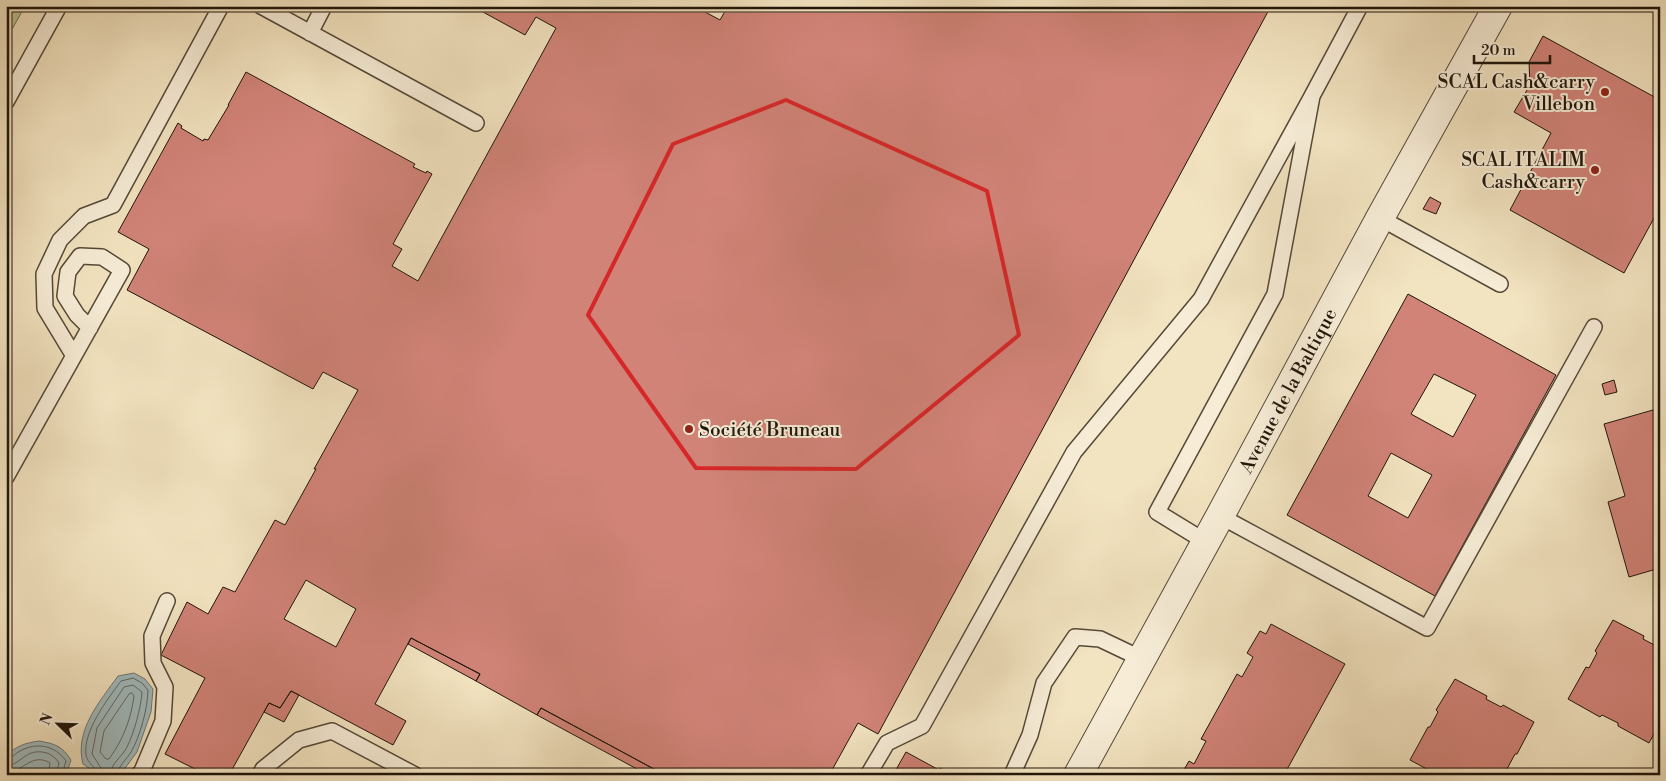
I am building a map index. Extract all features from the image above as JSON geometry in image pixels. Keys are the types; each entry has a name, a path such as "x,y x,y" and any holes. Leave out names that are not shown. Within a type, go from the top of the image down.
{"street":[{"name":"Avenue de la Baltique","path":"1078,775 1380,218 1498,6"}],"lane":[{"path":"6,102 59,6"},
{"path":"74,356 45,308 44,274 60,240 84,216 113,205 220,6"},
{"path":"261,6 278,11 310,33 476,123"},
{"path":"310,33 324,6"},
{"path":"868,775 887,744 922,726 1074,452 1200,299 1360,6"},
{"path":"1206,542 1157,512 1275,294 1312,96"},
{"path":"1380,218 1500,284"},
{"path":"6,477 90,328 122,270 102,257 80,256 68,272 65,296 77,315 90,328"},
{"path":"1220,516 1427,628 1594,327"},
{"path":"138,775 142,771 163,721 165,687 154,663 152,636 167,601"},
{"path":"1012,775 1030,735 1044,683 1075,637 1100,639 1142,659"},
{"path":"260,775 263,769 299,740 332,731 415,775"}],"highlighted area":[{"path":"786,100 987,191 1019,335 856,469 696,468 588,315 673,144"}],"green space":[{"path":"6,6 25,6 6,40"}],"water":[{"path":"134,673 145,679 153,689 151,712 137,752 120,775 93,775 89,768 83,764 81,752 85,728 90,717 118,676"},
{"path":"39,741 58,746 68,755 71,760 66,775 6,775 6,756 21,746"}],"building":[{"name":"Société Bruneau","path":"472,6 694,6 720,20 728,6 1271,6 878,734 858,723 832,770 839,773 838,775 665,775 541,708 537,715 476,681 480,674 411,638 375,704 406,721 393,745 291,691 280,708 269,703 229,775 207,775 165,754 205,678 161,655 187,602 208,614 223,587 235,592 275,520 285,525 358,390 323,372 313,389 127,290 149,249 118,232 178,123 182,126 181,128 203,141 204,139 208,140 246,72 415,164 413,167 432,174 393,244 402,249 392,266 418,281 556,28 536,17 525,35","holes":["306,580 356,609 336,647 284,619"]},
{"name":"SCAL ITALIM Cash&carry","path":"1543,36 1660,100 1660,207 1624,273 1510,210 1551,133 1514,112 1530,85 1529,62"},
{"path":"1430,197 1441,203 1436,214 1423,209"},
{"path":"1408,294 1556,375 1435,596 1287,515","holes":["1434,374 1476,395 1453,437 1411,414","1391,453 1432,475 1408,518 1368,496"]},
{"path":"1614,380 1617,392 1605,395 1602,384"},
{"path":"1660,408 1660,568 1629,577 1608,502 1625,496 1604,424"},
{"path":"1613,620 1644,636 1643,639 1660,648 1660,723 1649,743 1618,726 1618,723 1602,715 1600,717 1568,699 1586,667 1589,668 1597,653 1595,651"},
{"path":"1271,624 1345,664 1284,775 1181,775 1189,761 1194,764 1206,741 1201,739 1237,674 1242,677 1253,657 1247,653 1260,631 1266,634"},
{"path":"411,638 480,674 476,681 408,644"},
{"path":"1455,679 1487,696 1486,699 1501,707 1503,705 1534,722 1507,769 1509,771 1507,775 1438,775 1410,760 1438,712 1436,710"},
{"path":"291,691 299,695 284,722 264,712 269,703 280,708"},
{"path":"541,708 665,775 648,775 537,715"},
{"path":"906,752 939,770 940,768 953,775 893,775"}],"place":[{"name":"SCAL Cash&carry Villebon","path":"1605,92"},
{"name":"SCAL ITALIM Cash&carry","path":"1595,170"},
{"name":"Société Bruneau","path":"689,429"}]}
